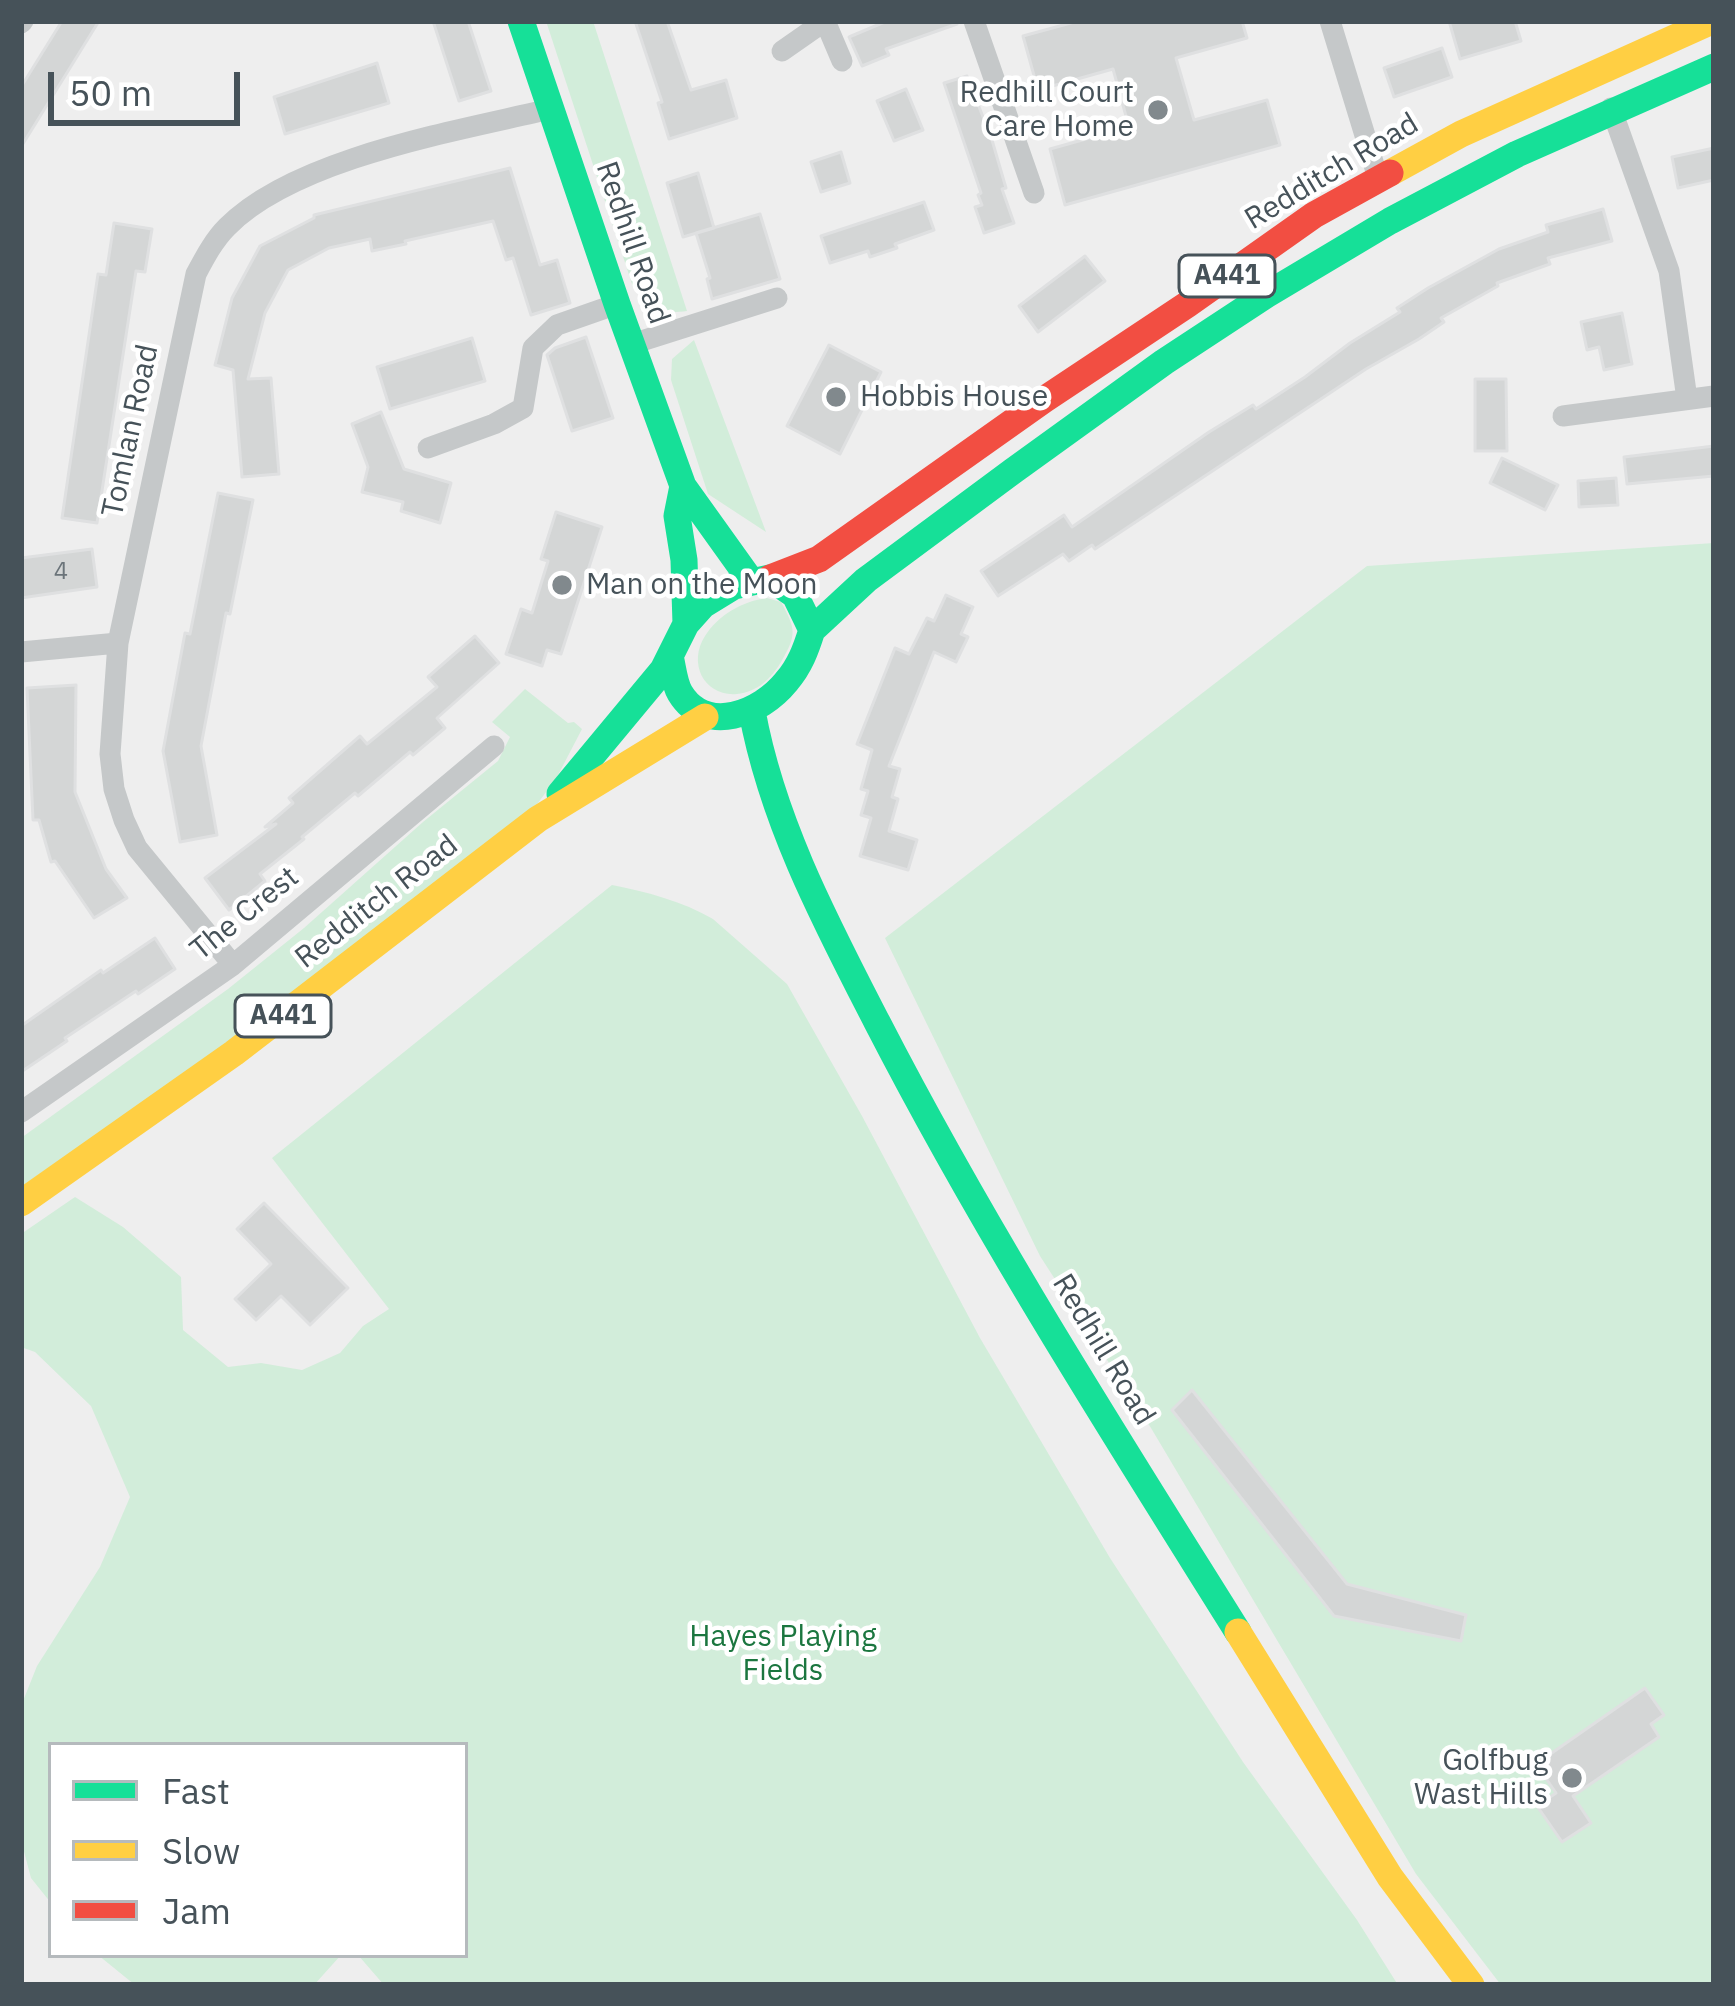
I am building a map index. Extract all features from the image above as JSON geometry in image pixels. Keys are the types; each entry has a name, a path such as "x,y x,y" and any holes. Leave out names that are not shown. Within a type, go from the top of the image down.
{"main road":[{"name":"Redhill Road","path":"521,21 683,486 761,579"},
{"name":"Redditch Road","path":"761,579 819,559 1314,214 1461,134 1712,21"},
{"path":"752,712 787,685 812,630 832,608 1204,334 1477,172 1611,108 1714,67"},
{"name":"Redhill Road","path":"683,486 677,515 686,624"},
{"path":"761,579 795,595 812,630"},
{"name":"A441","path":"670,656 686,624 716,596 761,579"},
{"name":"Redditch Road","path":"538,819 670,656"},
{"path":"670,656 681,698 705,716"},
{"name":"Redhill Road","path":"752,712 772,795 797,854 831,932 936,1136 1390,1877 1471,1985"},
{"name":"A441","path":"705,716 752,712"},
{"name":"Redditch Road","path":"21,1203 234,1053 538,819 705,716"}],"street":[{"path":"782,51 825,21 842,61"},
{"path":"974,21 1034,193"},
{"path":"1330,21 1378,178"},
{"path":"1611,108 1669,271 1687,399"},
{"name":"Tomlan Road","path":"233,964 137,848 114,789 110,754 118,643 196,274 226,228 284,188 348,159 550,109"},
{"path":"632,344 777,298"},
{"path":"428,448 462,446 523,408 533,348 557,325 617,304"},
{"path":"1563,416 1714,396"},
{"path":"21,652 118,643"},
{"name":"The Crest","path":"21,1112 233,964 494,746"}],"green space":[{"path":"546,21 593,21 687,311 656,309 633,287"},
{"path":"694,340 766,532 708,494 671,380 672,359"},
{"name":"Golfbug Wast Hills","path":"1714,543 1714,1985 1501,1985 1416,1874 1151,1428 1040,1256 885,938 1367,566"},
{"path":"767,598 781,602 790,619 793,632 786,653 773,674 757,687 737,694 716,690 699,667 705,636 732,610"},
{"path":"525,689 582,729 538,803 234,1039 21,1187 21,1138 228,989 498,761 510,737 492,722"},
{"name":"Hayes Playing Fields","path":"612,885 664,898 713,919 787,984 980,1338 1110,1558 1243,1762 1398,1985 384,1985 361,1958 468,1958 468,1742 48,1742 48,1899 31,1878 21,1840 21,1706 37,1666 100,1567 130,1497 91,1406 35,1352 21,1347 21,1234 75,1197 123,1227 181,1277 183,1330 228,1367 261,1363 302,1370 340,1353 363,1326 389,1309 272,1158"},
{"path":"102,1958 338,1958 314,1985 135,1985"}],"building":[{"path":"62,21 99,21 21,147 21,87"},
{"path":"433,21 468,21 491,91 459,101"},
{"path":"635,21 667,21 691,90 726,80 737,118 669,139"},
{"path":"887,21 957,24 886,49 889,55 862,66 849,37"},
{"name":"Redhill Court Care Home","path":"1078,21 1242,21 1247,38 1176,58 1194,120 1267,100 1280,145 1065,205 1050,149 1129,127 1113,69 1038,90 1023,36"},
{"path":"1449,21 1515,21 1521,41 1460,59"},
{"path":"1442,48 1452,77 1394,97 1384,68"},
{"path":"377,63 389,103 285,134 274,97"},
{"path":"967,76 992,140 1014,223 984,233 975,207 982,205 981,193 944,83"},
{"path":"906,89 923,130 894,141 877,101"},
{"path":"1714,148 1714,180 1678,188 1672,157"},
{"path":"841,152 850,183 821,192 811,162"},
{"path":"510,168 540,265 557,260 570,303 531,315 513,258 506,260 493,221 372,251 370,239 329,248 288,270 265,313 248,379 271,378 279,474 242,477 233,370 215,365 232,298 260,246 314,215"},
{"path":"698,173 714,228 683,237 667,183"},
{"path":"924,202 934,230 870,257 868,251 830,263 821,236"},
{"path":"1603,209 1612,241 1548,258 1550,264 1497,283 1441,318 1444,322 1419,339 1366,369 1095,549 1092,545 1069,561 1063,554 998,596 981,571 1064,515 1072,527 1209,432 1305,377 1428,288 1499,249 1548,232 1546,225"},
{"path":"760,214 780,279 712,299 696,233"},
{"path":"114,223 152,229 145,272 136,271 97,523 62,518 98,274 106,275"},
{"path":"1085,256 1105,281 1038,332 1019,306"},
{"path":"1622,313 1632,364 1604,370 1599,347 1587,350 1581,322"},
{"path":"586,337 613,418 572,431 547,355"},
{"path":"472,338 485,381 390,409 377,367"},
{"name":"Hobbis House","path":"829,345 881,372 840,454 787,426"},
{"path":"1475,379 1506,379 1507,451 1475,451"},
{"path":"381,412 404,469 451,483 440,523 401,511 403,502 362,492 368,467 352,424"},
{"path":"1714,446 1714,476 1627,484 1624,457"},
{"path":"1502,458 1558,485 1545,510 1490,483"},
{"path":"1616,478 1618,505 1579,507 1578,481"},
{"path":"218,493 253,500 201,746 217,835 180,842 163,751"},
{"name":"Man on the Moon","path":"556,512 602,527 561,654 547,650 542,666 506,654 521,609 532,613 548,561 541,559"},
{"path":"92,549 97,587 21,598 21,558"},
{"path":"946,595 973,607 961,634 968,637 956,662 934,652 889,766 900,769 889,831 917,840 908,870 860,856 871,818 861,815 868,791 861,789 872,750 857,744 895,648 909,654 927,618 934,621"},
{"path":"475,636 499,663 437,718 445,728 302,837 260,874 265,881 229,910 205,878 276,824 265,827 293,803 289,798 360,736 367,744 437,687 428,677"},
{"path":"76,685 75,792 106,869 127,898 94,918 55,861 51,862 39,820 33,820 27,688"},
{"path":"155,938 175,969 65,1038 21,1072 21,1026"},
{"path":"264,1203 348,1288 310,1325 281,1296 256,1320 235,1299 271,1264 237,1229"},
{"path":"1192,1390 1347,1584 1466,1615 1461,1641 1334,1616 1172,1410"},
{"name":"Golfbug Wast Hills","path":"1645,1688 1664,1715 1651,1724 1659,1737 1573,1796 1591,1823 1562,1842 1537,1806 1556,1793 1536,1764"}],"traffic: fast":[{"path":"521,21 683,486 751,581"},
{"path":"812,630 866,580 1013,471 1266,295 1390,221 1517,154 1714,67"},
{"path":"683,486 677,516 686,624"},
{"path":"560,794 663,670 686,624 703,605 734,586 770,578 795,595 812,630 786,682 763,703 733,715 718,717 691,706 678,689 670,656"},
{"path":"752,711 787,832 820,909 918,1100 1006,1255 1238,1632"}],"traffic: slow":[{"path":"1390,173 1461,134 1712,21"},
{"path":"21,1203 234,1053 538,819 705,717"},
{"path":"1238,1632 1390,1877 1471,1985"}],"traffic: jam":[{"path":"770,578 819,559 1314,215 1390,173"}],"place":[{"name":"Redhill Court Care Home","path":"1158,110"},
{"name":"Hobbis House","path":"836,397"},
{"name":"Man on the Moon","path":"562,585"},
{"name":"Golfbug Wast Hills","path":"1572,1778"}]}
